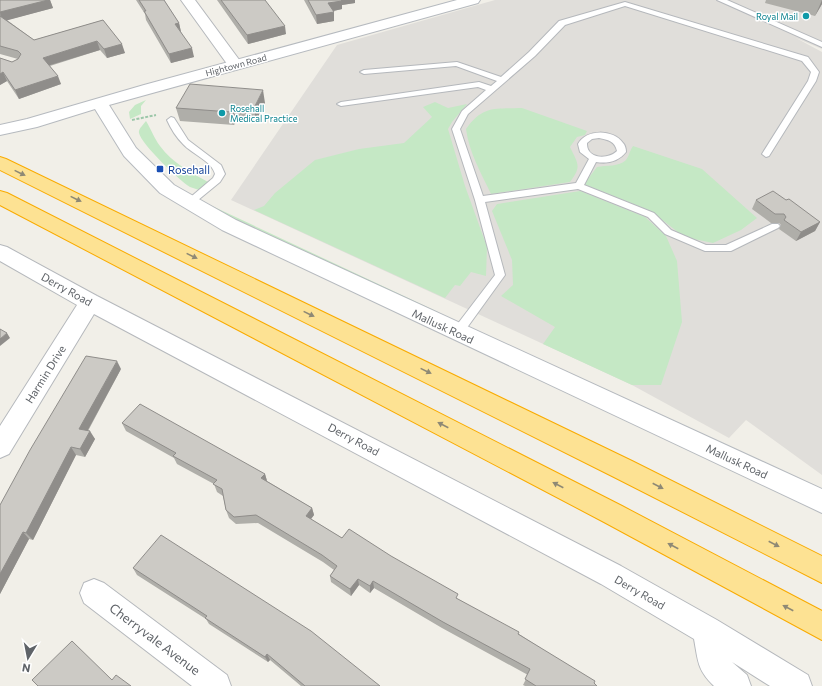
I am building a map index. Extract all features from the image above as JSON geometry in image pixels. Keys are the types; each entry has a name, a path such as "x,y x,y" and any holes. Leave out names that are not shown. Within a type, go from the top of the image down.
{"highway":[{"path":"0,163 623,469 822,570"},
{"path":"0,197 613,514 822,626"}],"main road":[{"path":"190,0 235,65"},
{"name":"Hightown Road","path":"8,128 473,0"},
{"name":"Mallusk Road","path":"100,103 130,152 167,189 188,203 457,333 822,501"},
{"name":"Derry Road","path":"0,252 90,302 604,571 707,630 797,686"},
{"name":"Harmin Drive","path":"0,448 90,302"},
{"name":"Cherryvale Avenue","path":"94,593 216,686"},
{"path":"707,630 714,666 736,686"}],"lane":[{"path":"721,0 822,45"},
{"path":"457,333 500,275 480,200 456,129 466,113 501,80 532,54 562,24 625,4 805,59 815,72 812,81 766,154"},
{"path":"364,72 457,64 501,80"},
{"path":"340,104 479,84 491,89"},
{"path":"171,120 176,133 183,141 218,167 220,174 217,180 188,203"},
{"path":"578,186 594,158"},
{"path":"480,200 578,186 651,215 668,232 705,248 727,249 775,226"}],"path":[{"path":"128,121 156,115"}],"shaded area":[{"path":"495,0 822,0 822,49 796,38 822,52 822,475 746,420 729,438 632,385 231,200 337,45"}],"green space":[{"path":"146,100 141,106 141,114 130,119 129,112 135,105"},
{"path":"435,102 448,108 467,104 448,129 465,186 487,247 486,276 471,272 460,286 455,285 445,298 254,210 264,206 275,193 315,160 359,149 404,143 432,117 423,107"},
{"path":"522,108 587,131 585,135 577,137 570,147 578,165 576,172 570,182 491,194 479,170 470,146 466,129 472,121 484,112 497,109"},
{"path":"146,121 158,143 170,158 210,183 199,190 190,187 170,170 141,138 139,131"},
{"path":"633,146 702,169 757,218 741,230 713,243 684,237 651,211 584,184 597,167 616,165 626,160"},
{"path":"580,191 645,217 666,236 677,261 682,322 661,385 632,385 543,344 555,327 501,296 513,285 512,260 492,211 497,204"},
{"path":"210,205 438,312 436,313 233,219"}],"building":[{"path":"0,0 48,0 0,12"},
{"path":"139,0 164,0 179,23 175,24 192,48 169,54"},
{"path":"221,0 265,0 285,26 247,35"},
{"path":"308,0 342,1 328,3 334,12 316,15"},
{"path":"0,16 34,40 103,20 122,44 104,49 97,41 43,58 58,76 15,90 3,72 0,74 0,58 12,62 18,59 21,54 18,51 0,46"},
{"path":"190,84 263,90 254,108 234,106 231,112 176,108"},
{"path":"773,191 786,200 789,199 820,222 801,232 784,220 786,217 784,214 775,214 756,200"},
{"path":"0,329 7,333 0,339"},
{"path":"86,356 117,361 79,429 90,431 80,449 71,447 26,533 23,532 0,574 0,505 30,450"},
{"path":"140,404 265,474 261,478 312,508 306,516 342,538 349,529 391,556 458,594 456,598 519,632 518,634 595,681 594,683 597,686 536,686 525,679 530,669 443,622 373,581 370,586 358,579 350,589 330,576 337,566 322,555 256,515 234,517 226,510 222,489 213,484 217,480 173,456 176,453 122,423"},
{"path":"161,535 311,631 380,686 305,686 267,654 265,657 205,618 207,616 133,568"},
{"path":"72,641 112,680 116,675 131,686 38,686 32,680"}],"place":[{"name":"Royal Mail","path":"806,16"},
{"name":"Rosehall Medical Practice","path":"222,113"},
{"name":"Rosehall","path":"160,169"}]}
